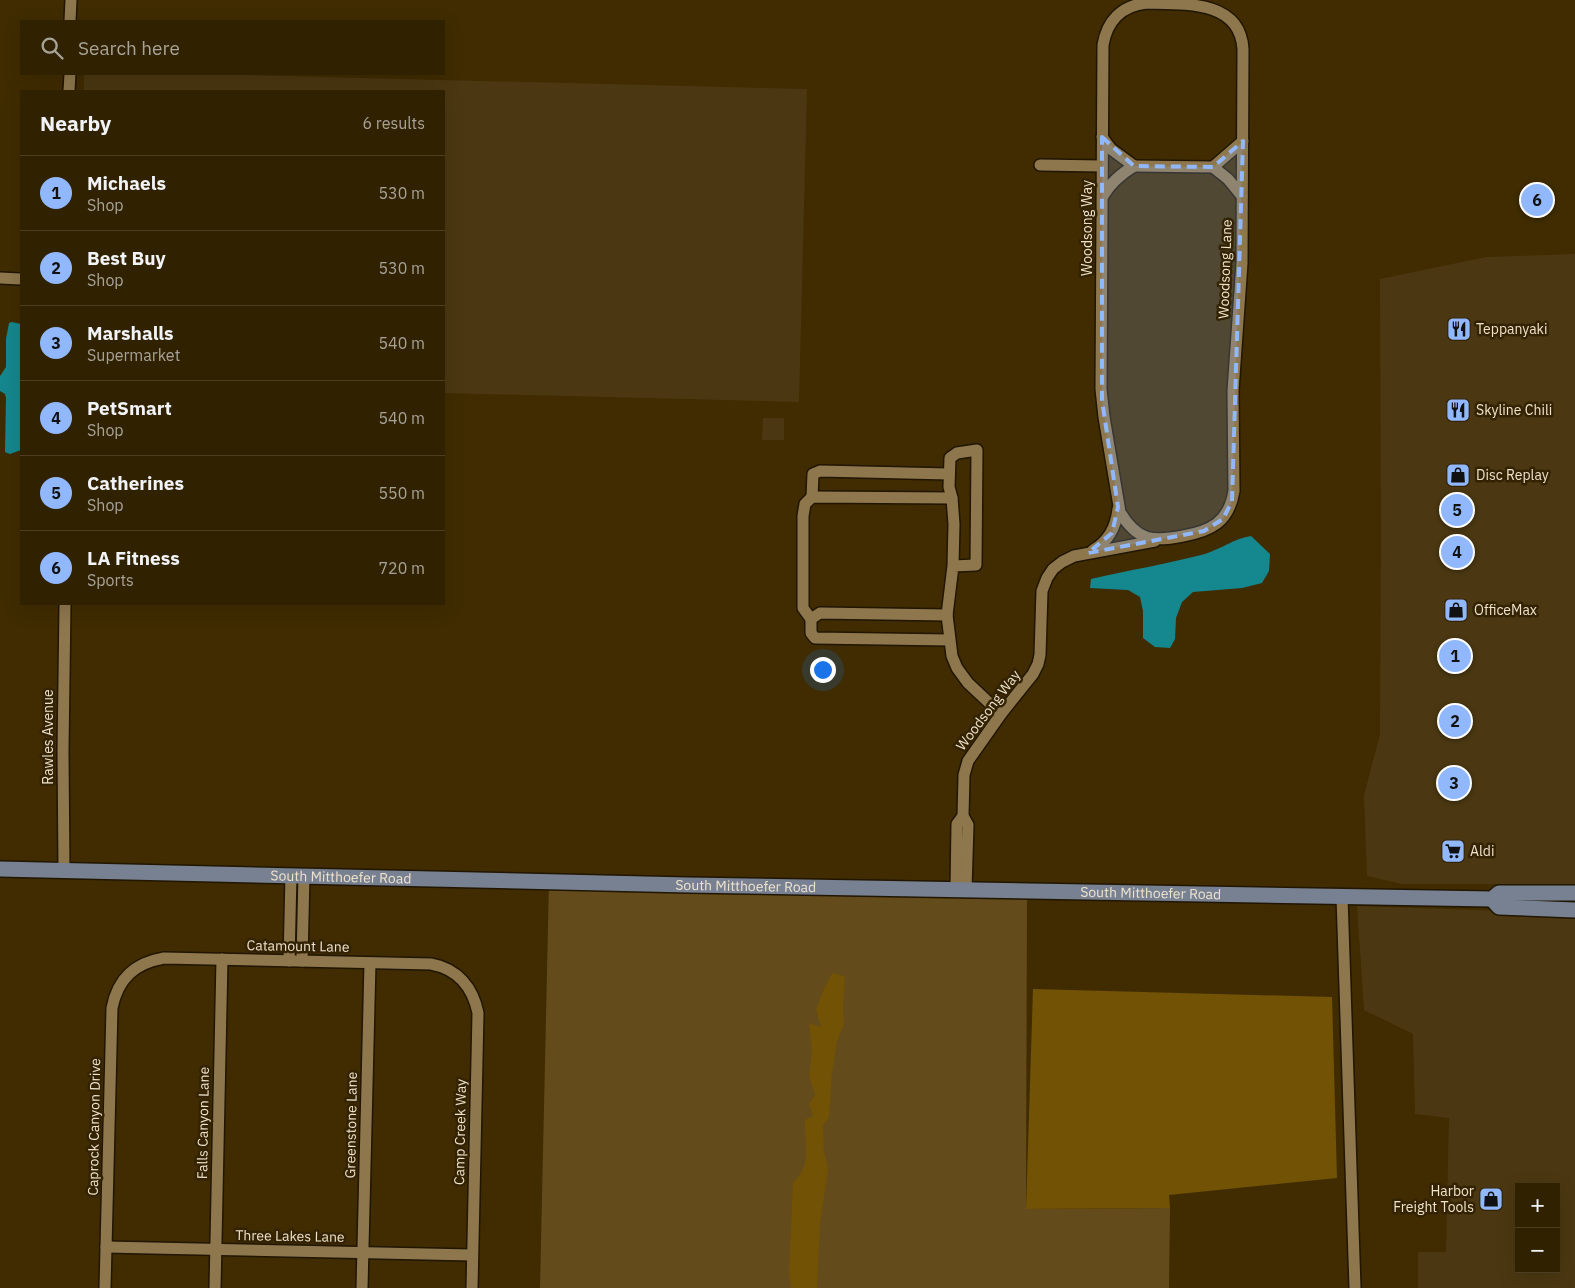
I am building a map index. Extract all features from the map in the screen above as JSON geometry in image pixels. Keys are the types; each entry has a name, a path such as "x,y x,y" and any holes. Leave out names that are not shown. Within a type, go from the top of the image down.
{"main road":[{"name":"South Mitthoefer Road","path":"0,869 1342,897 1492,899 1499,893 1575,893"},
{"name":"South Mitthoefer Road","path":"1492,899 1499,907 1575,910"}],"street":[{"path":"70,20 71,0"},
{"name":"Woodsong Way","path":"961,889 968,825 963,816 964,775 968,760 1033,674 1038,664 1040,655 1041,596 1047,578 1057,565 1070,558 1086,554 1104,542 1112,533 1116,522 1118,505 1101,388 1103,45 1107,30 1116,17 1129,7 1146,3 1173,4"},
{"name":"Woodsong Lane","path":"1086,554 1207,530 1222,519 1232,501 1234,491 1233,391 1242,263 1244,48 1242,35 1229,16 1212,6 1173,4"},
{"path":"69,90 70,75"},
{"path":"1102,137 1111,149 1134,166 1213,167 1228,179 1242,196"},
{"path":"1213,167 1243,141"},
{"path":"1040,165 1101,166"},
{"path":"1103,196 1117,178 1134,166"},
{"path":"0,278 20,279"},
{"path":"953,566 976,565 977,450 957,453 950,458 949,486 954,524 953,566 947,615 949,640 952,656 957,668 968,683 1001,714"},
{"path":"949,474 820,471 813,474 812,497 805,504 803,516 803,608 811,619 811,633 815,638 949,640"},
{"path":"812,497 952,498"},
{"name":"Woodsong Lane","path":"1118,505 1125,521 1135,531 1147,538 1162,540"},
{"name":"Rawles Avenue","path":"64,605 62,751 64,870"},
{"path":"811,619 820,613 947,615"},
{"path":"290,961 298,875"},
{"path":"298,875 302,962"},
{"path":"1342,897 1355,1288"},
{"name":"Catamount Lane","path":"130,972 142,964 164,958 222,959 439,966 457,974 464,981"},
{"name":"Falls Canyon Lane","path":"215,1288 222,959"},
{"name":"Greenstone Lane","path":"362,1288 370,963"},
{"name":"Caprock Canyon Drive","path":"105,1288 112,1008 115,994 130,972"},
{"name":"Camp Creek Way","path":"464,981 474,997 478,1013 472,1288"},
{"name":"Three Lakes Lane","path":"106,1247 472,1255"}],"highlighted area":[{"path":"1102,137 1134,166 1213,167 1243,141 1232,501 1223,519 1204,531 1088,553 1112,533 1118,507 1102,400"}],"shaded area":[{"path":"84,75 241,75 807,89 799,402 445,393 445,90 84,90"},
{"path":"1575,254 1575,884 1402,884 1367,876 1364,796 1380,734 1380,279 1486,257"},
{"path":"763,418 784,418 784,440 762,440"},
{"path":"549,881 1027,891 1026,1209 1170,1208 1169,1288 540,1288"},
{"path":"1357,906 1504,911 1575,917 1575,1288 1418,1288 1418,1252 1446,1252 1449,1118 1415,1114 1413,1034 1364,1010"},
{"path":"832,973 845,976 844,1024 837,1041 832,1074 829,1117 823,1126 824,1151 828,1170 820,1223 817,1288 791,1288 789,1273 793,1182 803,1169 806,1154 805,1120 813,1116 809,1104 815,1095 809,1076 812,1052 809,1023 821,1027 816,1010"},
{"path":"1033,989 1332,997 1337,1178 1169,1195 1170,1208 1026,1209"}],"water":[{"path":"9,323 20,324 20,450 10,454 5,452 6,398 5,394 0,391 0,376 6,367 6,339"},
{"path":"1251,536 1270,554 1269,571 1262,583 1242,588 1193,592 1182,602 1176,618 1175,639 1170,648 1155,647 1143,638 1143,611 1140,597 1128,590 1090,588 1091,579 1205,554 1239,539"}],"place":[{"name":"LA Fitness","path":"1537,200"},
{"name":"Teppanyaki","path":"1459,329"},
{"name":"Skyline Chili","path":"1458,410"},
{"name":"Disc Replay","path":"1458,475"},
{"name":"Catherines","path":"1457,510"},
{"name":"PetSmart","path":"1457,552"},
{"name":"OfficeMax","path":"1456,610"},
{"name":"Michaels","path":"1455,656"},
{"name":"Best Buy","path":"1455,721"},
{"name":"Marshalls","path":"1454,783"},
{"name":"Aldi","path":"1453,851"},
{"name":"Harbor Freight Tools","path":"1491,1199"}]}
